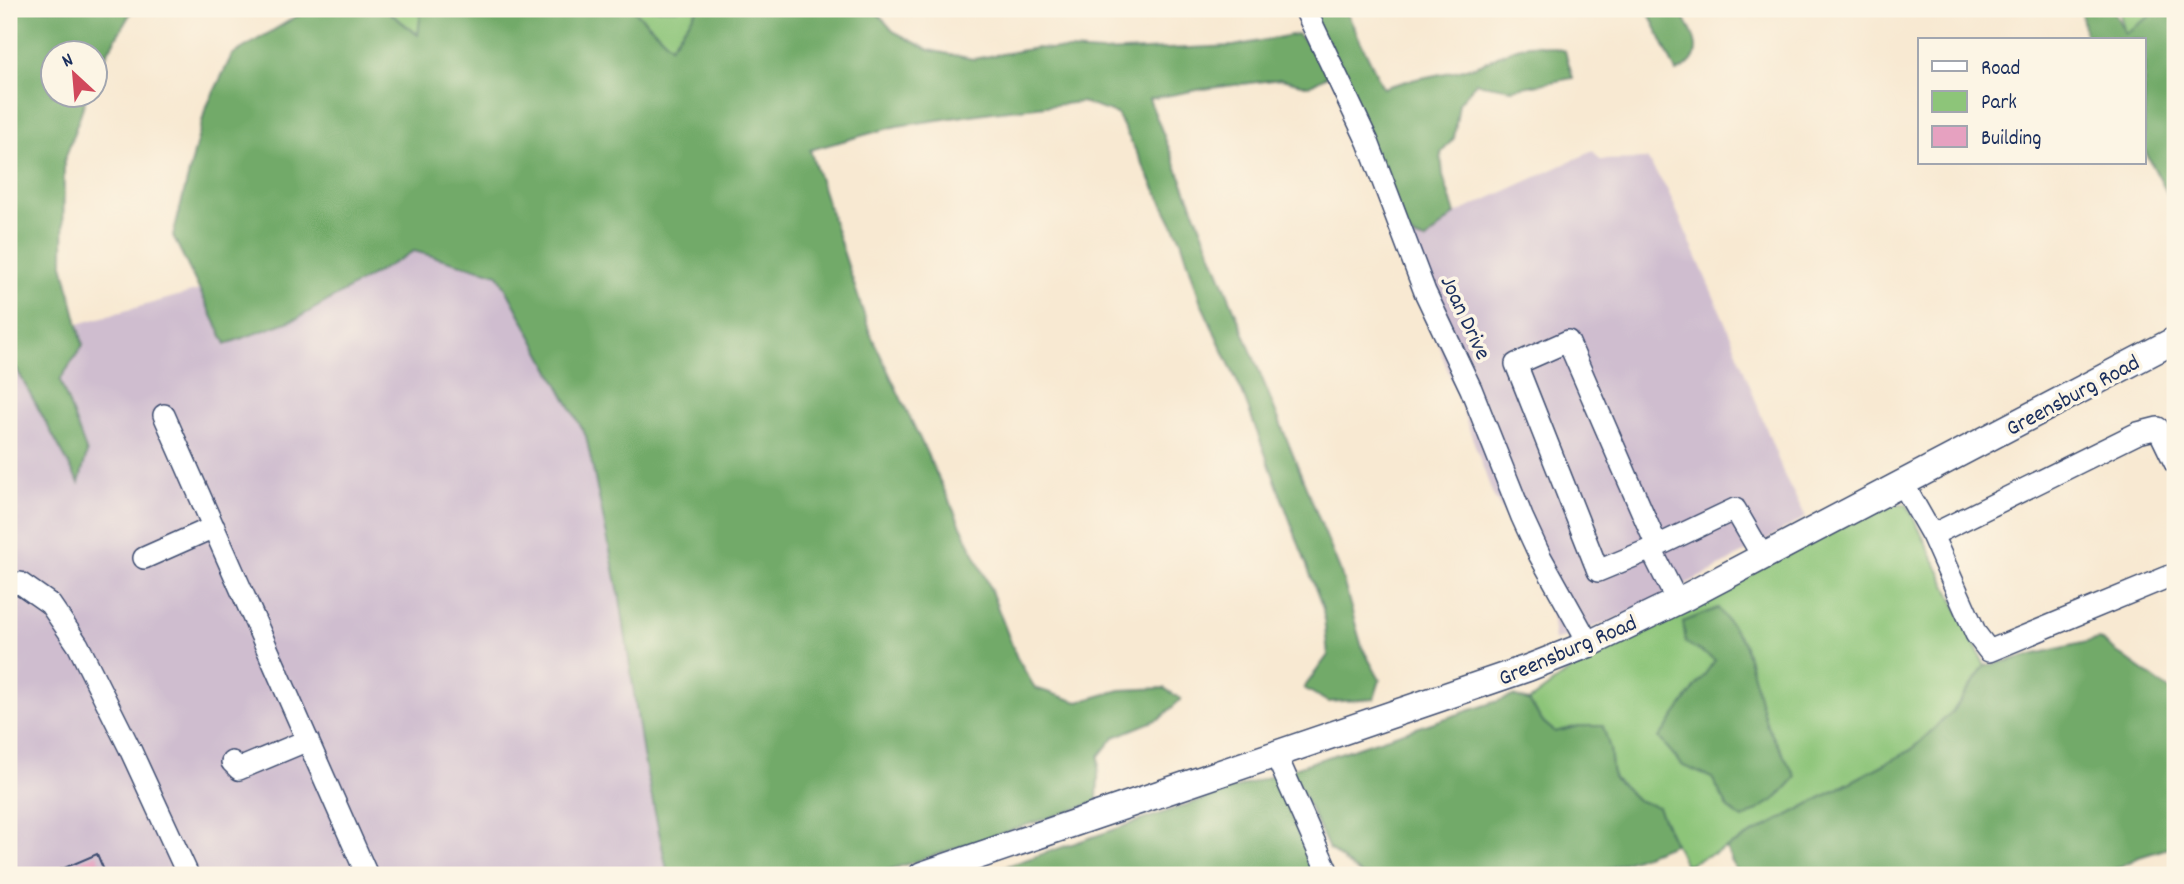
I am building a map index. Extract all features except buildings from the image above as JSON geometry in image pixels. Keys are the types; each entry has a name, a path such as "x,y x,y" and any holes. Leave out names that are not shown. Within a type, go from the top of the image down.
{"main road":[{"name":"Greensburg Road","path":"922,875 1528,668 1590,644 1763,557 2175,340"}],"lane":[{"name":"Joan Drive","path":"1305,9 1368,142 1425,292 1471,389 1522,517 1540,556 1590,644"},
{"path":"1677,601 1654,548 1568,341 1516,364 1598,571 1654,548 1735,509 1763,557"},
{"path":"164,415 367,875"},
{"path":"1932,535 2138,433 2158,428 2175,463"},
{"path":"1903,484 1932,535 1976,634 1989,652 2175,575"},
{"path":"144,558 215,527"},
{"path":"9,584 20,583 50,604 78,645 188,875"},
{"path":"232,762 239,769 308,740"},
{"path":"1276,755 1329,875"}],"shaded area":[{"path":"1593,151 1600,160 1647,159 1668,191 1731,336 1784,475 1806,517 1714,570 1609,622 1554,641 1551,610 1523,546 1493,495 1431,324 1408,235 1426,241 1455,214"},
{"path":"414,251 498,274 586,436 620,598 643,755 668,875 9,875 9,498 14,495 9,476 9,355 86,453 60,380 83,345 78,324 199,290 225,344 298,318"}],"green space":[{"path":"9,9 133,9 108,52 108,38 38,38 38,108 83,108 64,162 63,264 83,345 60,380 87,453 79,483 9,355"},
{"path":"309,9 385,9 418,35 421,9 633,9 671,46 698,9 874,9 893,31 929,50 973,59 1036,48 1101,52 1234,46 1297,34 1320,55 1329,75 1309,86 1281,79 1149,99 1341,573 1362,647 1380,680 1374,699 1328,702 1304,688 1328,655 1323,609 1243,394 1201,303 1181,240 1117,114 1081,102 897,126 810,150 870,333 988,583 1017,658 1035,688 1078,702 1120,690 1164,688 1181,699 1161,718 1114,737 1099,756 1097,802 874,875 668,875 643,755 620,598 586,436 498,274 414,251 298,318 226,344 173,236 205,110 232,55"},
{"path":"385,9 421,9 419,35"},
{"path":"633,9 698,9 671,46"},
{"path":"1305,9 1345,9 1383,88 1472,67 1528,45 1542,45 1565,51 1573,78 1512,89 1476,83 1459,103 1454,138 1441,153 1443,176 1455,214 1425,241 1408,235"},
{"path":"1647,9 1680,9 1696,44 1696,52 1687,66 1676,72"},
{"path":"2081,9 2113,9 2125,33 2161,9 2175,9 2175,208 2146,153 2146,38 2086,38"},
{"path":"2119,9 2161,9 2125,34"},
{"path":"1907,504 1985,666 1953,711 1911,750 1726,848 1685,865 1658,808 1637,800 1613,777 1610,749 1579,726 1555,732 1542,721 1529,701 1587,658 1883,505"},
{"path":"1718,608 1744,643 1767,726 1796,777 1777,798 1743,819 1729,809 1712,778 1683,766 1659,738 1715,660 1686,643 1683,622"},
{"path":"2099,639 2175,694 2175,846 2139,857 2104,875 1738,875 1726,848 1911,750 1953,711 1985,666"},
{"path":"1513,696 1529,701 1542,721 1555,732 1579,726 1603,726 1610,749 1613,777 1637,800 1658,807 1674,844 1592,875 1361,875 1329,849 1291,769"},
{"path":"1274,775 1316,875 981,875"}]}
